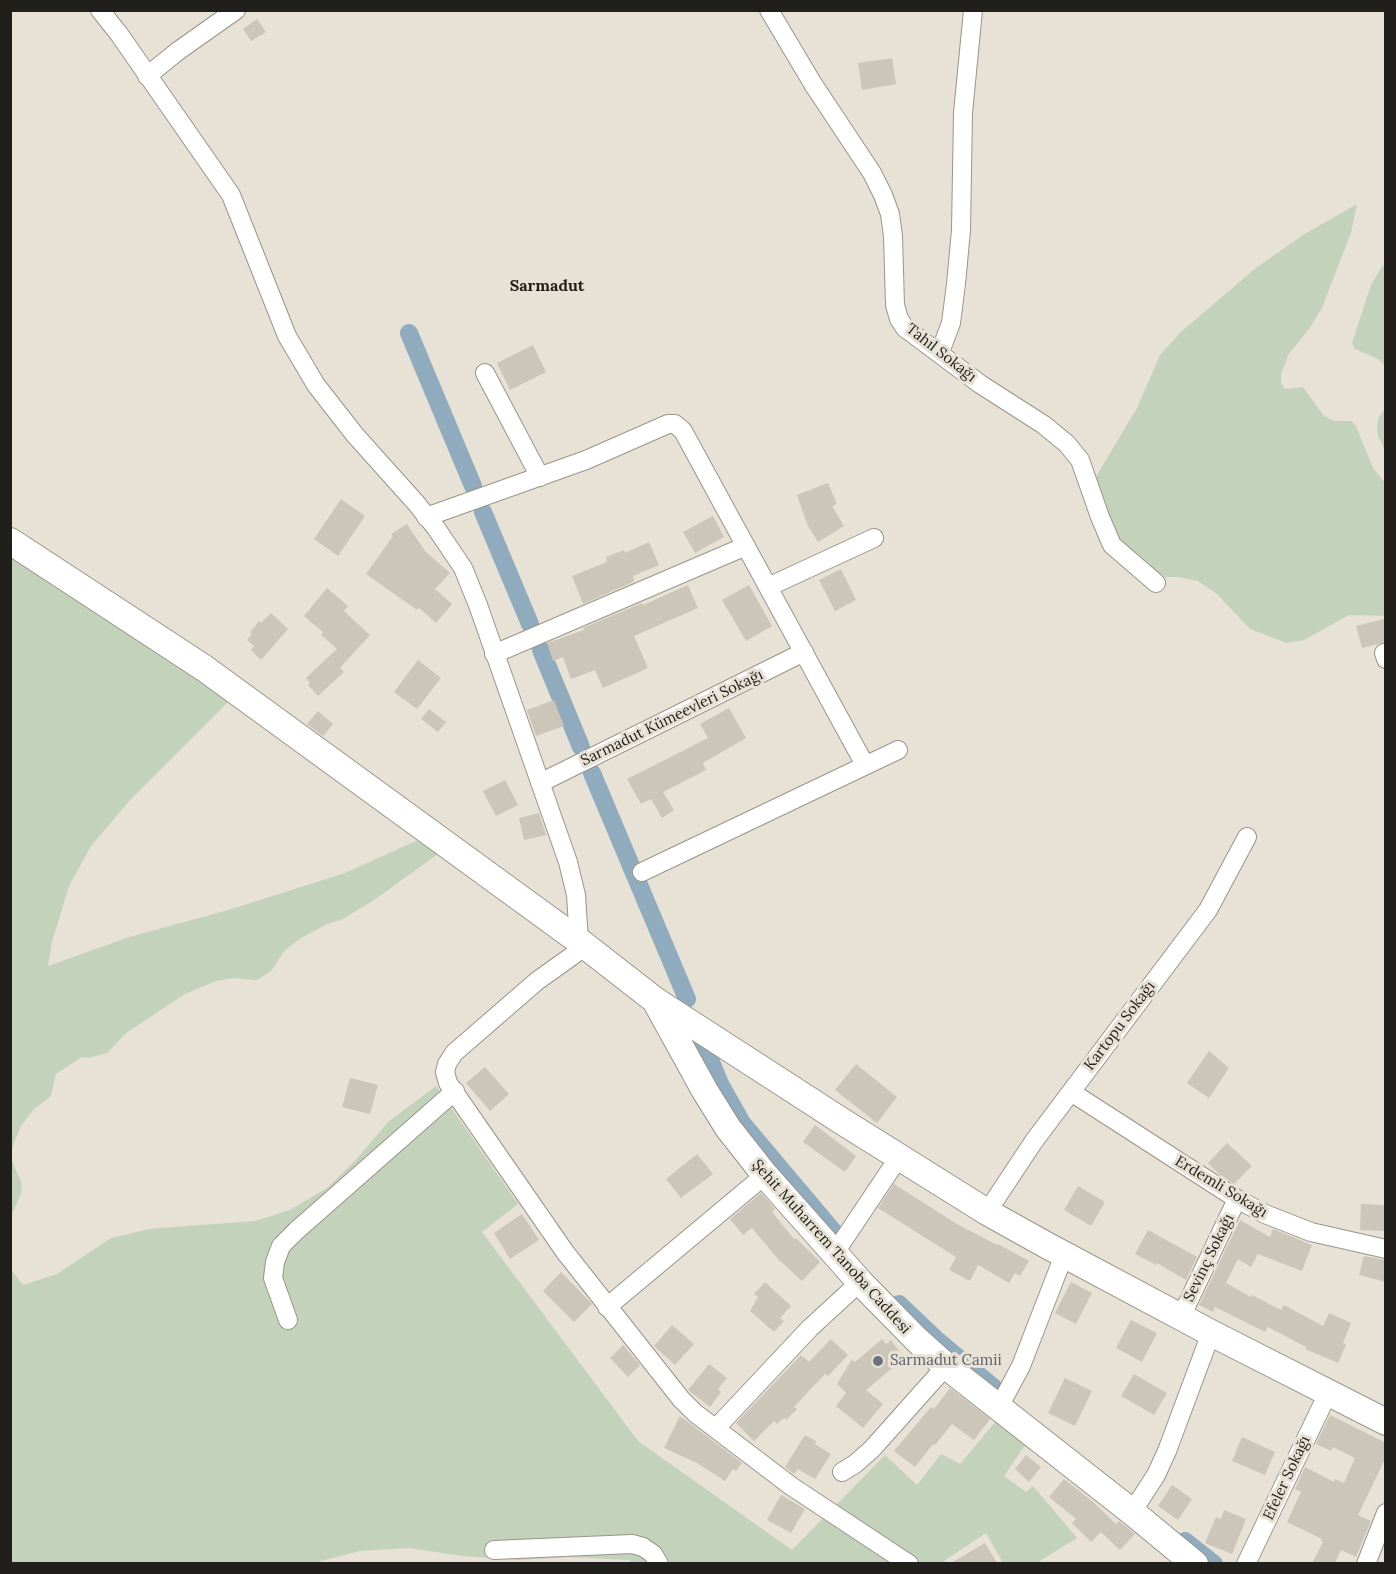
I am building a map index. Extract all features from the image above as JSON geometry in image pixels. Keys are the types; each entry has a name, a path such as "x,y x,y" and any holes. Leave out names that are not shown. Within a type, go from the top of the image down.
{"main road":[{"path":"10,541 204,668 582,943 656,1001 899,1158 987,1212 1064,1255 1386,1422"},
{"name":"Şehit Muharrem Tanoba Caddesi","path":"656,1001 716,1111 735,1138 860,1282 946,1366 1195,1563"}],"street":[{"path":"100,10 231,195 287,336 315,385 355,435 426,516 463,568 568,861 576,896 582,943 454,1053 445,1072 448,1083 565,1252 681,1399 695,1413 790,1486 909,1563"},
{"path":"147,76 236,10"},
{"name":"Tahıl Sokağı","path":"769,10 813,84 872,173 883,195 890,214 893,236 895,305 899,319 905,328 980,384 1044,425 1067,444 1080,460 1112,545 1156,584"},
{"path":"940,352 951,323 957,273 961,230 963,113 973,10"},
{"path":"485,373 540,477"},
{"path":"426,516 540,477 586,460 668,424 675,424 683,430 865,765"},
{"path":"768,587 874,538"},
{"path":"494,654 746,546"},
{"name":"Sarmadut Kümeevleri Sokağı","path":"540,783 804,652"},
{"path":"642,872 898,750"},
{"name":"Kartopu Sokağı","path":"987,1212 1013,1171 1208,910 1247,837"},
{"path":"288,1320 273,1278 275,1262 281,1246 454,1091"},
{"name":"Erdemli Sokağı","path":"1071,1092 1237,1199 1265,1214 1311,1232 1386,1249"},
{"path":"834,1254 899,1158"},
{"path":"607,1307 765,1175"},
{"name":"Sevinç Sokağı","path":"1181,1317 1237,1199"},
{"path":"999,1407 1021,1366 1064,1255"},
{"path":"716,1428 810,1328 860,1282"},
{"path":"1132,1512 1156,1475 1167,1452 1211,1333"},
{"path":"842,1472 873,1449 946,1366"},
{"name":"Efeler Sokağı","path":"1246,1563 1328,1392"},
{"path":"1366,1563 1386,1513"},
{"path":"494,1550 632,1544 643,1547 659,1563"}],"green space":[{"path":"1357,204 1351,233 1322,308 1288,355 1281,375 1281,383 1285,389 1303,387 1324,416 1334,421 1351,421 1356,426 1373,468 1385,483 1385,616 1349,615 1304,640 1287,643 1250,629 1217,594 1198,581 1164,577 1143,566 1121,547 1094,480 1137,408 1160,355 1182,331 1256,268 1303,235"},
{"path":"1385,264 1385,366 1378,359 1355,349 1352,343 1371,285"},
{"path":"1385,409 1385,451 1378,436 1377,425"},
{"path":"11,556 103,614 229,701 131,799 91,846 69,886 52,942 48,966 129,937 225,911 345,873 418,840 438,854 374,900 343,919 327,924 301,938 285,950 271,971 257,980 234,978 216,981 185,994 126,1033 107,1053 88,1058 82,1057 56,1074 51,1096 34,1109 21,1126 13,1145 11,1159"},
{"path":"436,1086 518,1204 482,1232 638,1441 792,1550 885,1455 917,1485 941,1454 960,1464 996,1421 1026,1444 1004,1476 1026,1492 1033,1486 1077,1538 1035,1564 1003,1563 986,1533 944,1561 945,1564 636,1564 628,1560 568,1557 518,1560 463,1556 408,1548 360,1551 309,1564 11,1563 10,1268 23,1285 57,1274 111,1238 149,1229 255,1221 290,1210 327,1188 355,1161 388,1122"},
{"path":"11,1159 22,1184 21,1194 11,1216"}],"building":[{"path":"257,19 266,32 251,41 243,29"},
{"path":"892,58 896,84 862,90 858,63"},
{"path":"533,345 546,372 510,390 497,363"},
{"path":"828,483 837,504 832,506 844,526 818,542 808,526 797,495"},
{"path":"341,499 365,516 338,556 314,539"},
{"path":"713,516 724,537 695,553 683,532"},
{"path":"407,524 425,551 450,573 435,589 452,604 436,623 419,608 417,610 366,574 393,536 391,534"},
{"path":"649,542 659,565 633,576 633,582 583,604 572,576 607,562 606,557 624,550 625,553"},
{"path":"841,569 856,600 835,611 819,580"},
{"path":"688,585 698,608 634,636 648,668 603,688 595,670 571,679 563,657 553,661 547,643 584,630 583,628"},
{"path":"749,585 772,626 746,641 722,600"},
{"path":"327,588 348,606 344,611 370,635 340,668 344,672 318,696 308,685 310,683 306,678 337,649 321,635 323,632 304,616"},
{"path":"271,613 288,629 261,660 251,650 254,646 247,640 259,621 261,623"},
{"path":"1384,619 1386,642 1362,648 1356,626"},
{"path":"418,660 441,678 417,709 394,692"},
{"path":"554,700 564,726 536,736 527,710"},
{"path":"729,708 746,738 703,763 706,770 663,792 674,810 662,818 651,799 641,804 627,779 708,738 700,724"},
{"path":"429,709 446,722 438,732 421,719"},
{"path":"318,711 333,724 323,736 307,724"},
{"path":"505,780 518,805 496,816 483,791"},
{"path":"539,813 546,835 524,840 519,818"},
{"path":"1209,1051 1229,1068 1209,1098 1187,1083"},
{"path":"856,1064 897,1097 877,1123 835,1090"},
{"path":"485,1067 509,1094 490,1111 466,1083"},
{"path":"350,1078 378,1085 370,1114 342,1107"},
{"path":"815,1125 856,1156 845,1172 803,1142"},
{"path":"1227,1143 1252,1166 1234,1184 1208,1163"},
{"path":"697,1154 713,1174 681,1198 666,1179"},
{"path":"894,1184 957,1224 1029,1261 1020,1276 1015,1273 1009,1283 978,1265 970,1281 949,1270 956,1257 878,1208"},
{"path":"1078,1186 1105,1202 1091,1226 1064,1210"},
{"path":"761,1193 775,1209 772,1212 794,1239 796,1238 820,1262 802,1281 778,1259 752,1228 743,1235 730,1219"},
{"path":"1361,1204 1386,1205 1386,1231 1360,1230"},
{"path":"522,1214 539,1240 510,1259 494,1233"},
{"path":"1240,1220 1270,1237 1273,1229 1312,1245 1302,1271 1258,1254 1251,1267 1238,1259 1226,1283 1281,1310 1284,1305 1323,1326 1329,1313 1351,1323 1343,1343 1346,1345 1338,1363 1305,1349 1306,1347 1268,1327 1265,1332 1215,1307 1213,1312 1199,1305"},
{"path":"1148,1230 1197,1257 1186,1280 1157,1263 1156,1265 1135,1254"},
{"path":"1364,1256 1386,1260 1386,1282 1359,1275"},
{"path":"561,1272 592,1304 574,1322 543,1291"},
{"path":"765,1282 791,1306 780,1318 784,1321 774,1332 750,1311 758,1297 754,1294"},
{"path":"1071,1282 1092,1293 1076,1324 1055,1313"},
{"path":"1131,1320 1157,1333 1142,1362 1116,1348"},
{"path":"672,1325 694,1344 675,1365 654,1346"},
{"path":"831,1339 848,1355 828,1376 825,1374 794,1407 797,1409 786,1420 784,1418 777,1424 774,1421 754,1441 736,1423 801,1355 809,1362"},
{"path":"882,1339 886,1344 891,1340 900,1352 896,1355 901,1361 866,1390 883,1404 863,1428 836,1406 846,1393 837,1384 852,1359 855,1362"},
{"path":"623,1345 640,1365 628,1377 610,1358"},
{"path":"709,1364 727,1378 718,1389 721,1392 710,1407 688,1390"},
{"path":"1134,1374 1167,1393 1154,1415 1121,1396"},
{"path":"1065,1378 1092,1391 1075,1426 1048,1413"},
{"path":"950,1388 990,1419 974,1440 952,1424 915,1467 894,1451 931,1407 934,1409"},
{"path":"1330,1415 1386,1443 1386,1457 1358,1515 1371,1521 1356,1557 1341,1550 1335,1563 1312,1563 1323,1542 1322,1539 1287,1522 1301,1492 1295,1489 1305,1467 1334,1482 1335,1479 1344,1483 1355,1458 1333,1447 1331,1451 1316,1444"},
{"path":"680,1416 742,1463 736,1471 733,1469 725,1481 697,1463 664,1448"},
{"path":"805,1435 831,1454 815,1479 798,1469 794,1474 785,1467"},
{"path":"1242,1437 1275,1452 1265,1475 1232,1461"},
{"path":"1026,1455 1041,1467 1029,1482 1015,1469"},
{"path":"1064,1479 1116,1524 1119,1521 1135,1534 1120,1550 1101,1532 1091,1542 1072,1523 1076,1519 1049,1497"},
{"path":"1172,1485 1192,1499 1178,1520 1158,1506"},
{"path":"781,1495 805,1509 791,1533 767,1520"},
{"path":"1224,1510 1246,1519 1232,1554 1205,1543 1216,1517 1221,1519"},
{"path":"985,1543 997,1563 951,1563"}],"waterway":[{"path":"409,333 473,486"},
{"path":"483,512 530,624"},
{"path":"541,650 581,747"},
{"path":"592,773 687,999"},
{"path":"703,1042 720,1084 742,1123 833,1231"},
{"path":"899,1304 938,1341 994,1388"},
{"path":"1185,1541 1214,1564"}],"place":[{"name":"Sarmadut Camii","path":"878,1361"}],"district":[{"name":"Sarmadut","path":"547,286"}]}
